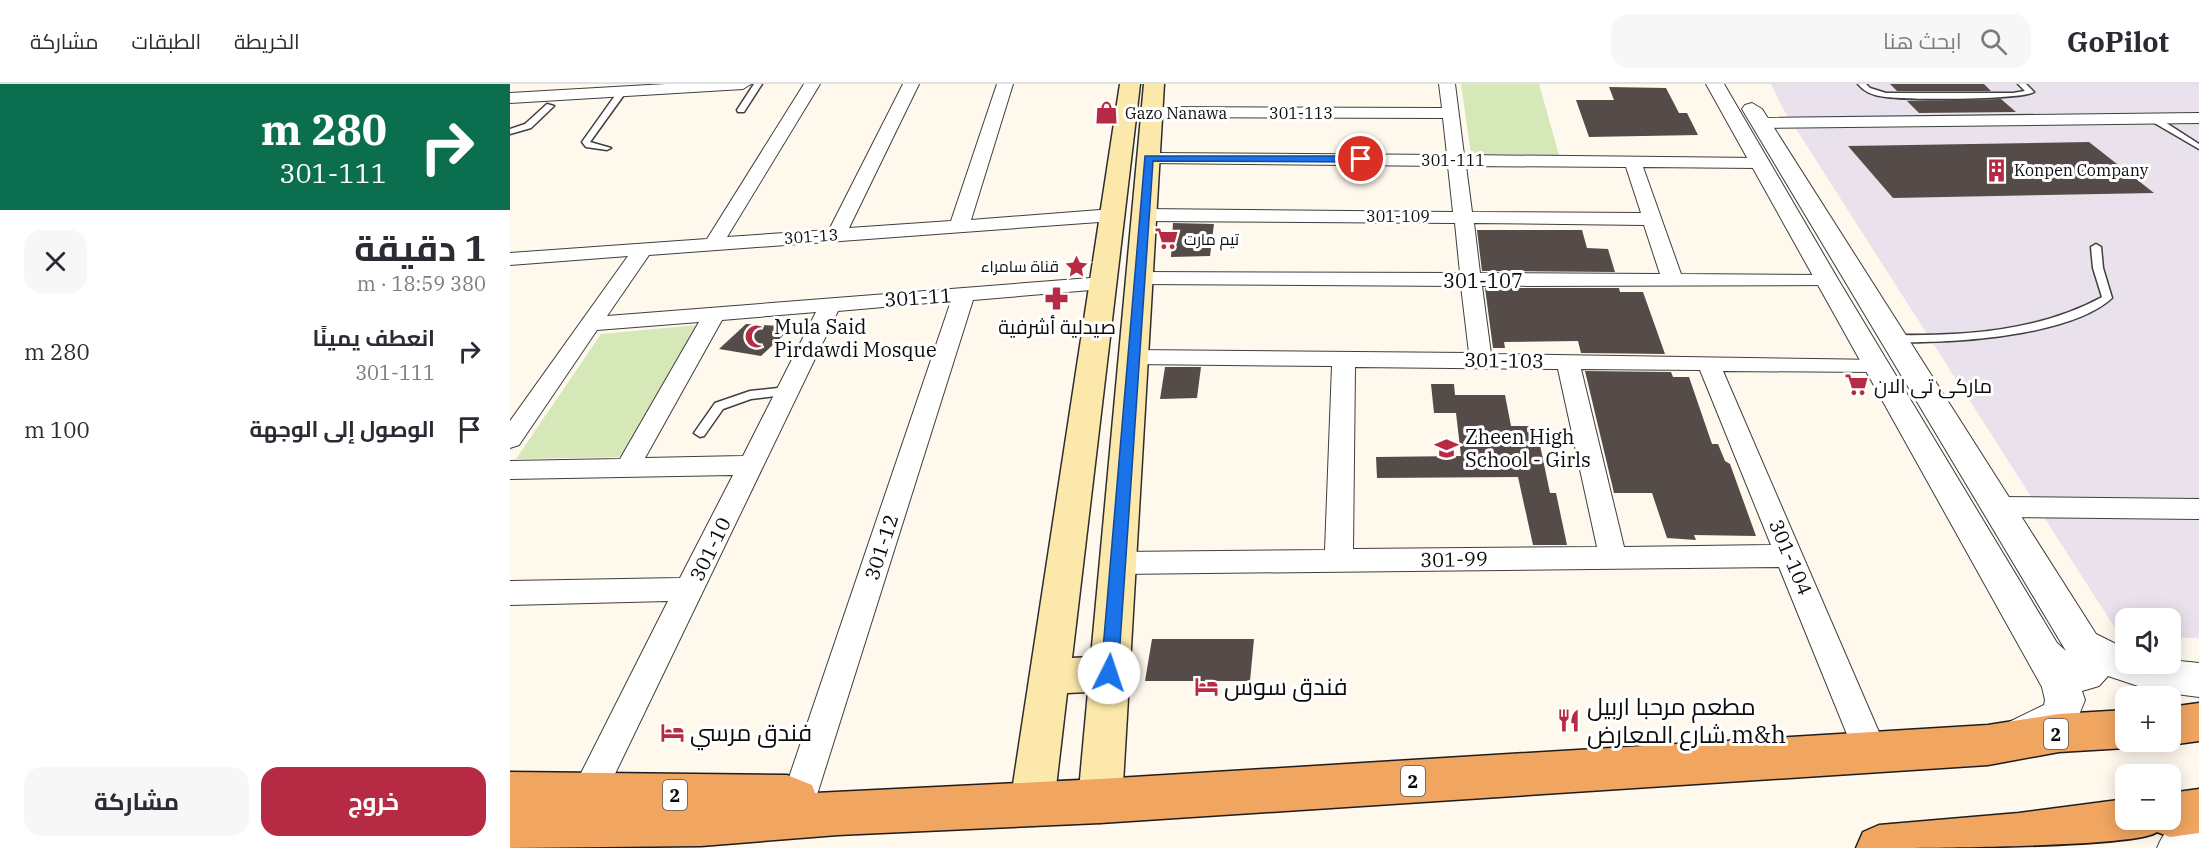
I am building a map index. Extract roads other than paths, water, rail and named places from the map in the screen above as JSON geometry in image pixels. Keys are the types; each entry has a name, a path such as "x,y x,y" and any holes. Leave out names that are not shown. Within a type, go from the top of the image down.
{"highway":[{"path":"2181,724 2199,722"},
{"name":"2","path":"510,793 787,797 818,807 1032,804 1988,745 2060,733 2115,730"},
{"path":"510,828 701,824 818,807"},
{"path":"2181,813 2199,811"},
{"path":"1879,848 2019,836 2115,823"}],"main road":[{"path":"1032,804 1130,84"},
{"path":"1100,801 1153,98"},
{"path":"1050,677 1109,673"}],"street":[{"path":"551,101 565,84"},
{"path":"510,98 551,101 662,87 743,84"},
{"path":"713,244 812,84"},
{"path":"836,235 910,84"},
{"path":"959,226 1005,84"},
{"path":"1447,84 1481,360"},
{"path":"1715,84 1758,163 2064,690 2063,708 2059,717 2028,733 1988,745"},
{"path":"1738,84 1759,123 2082,645 2093,667 2080,675 2056,667 2037,644"},
{"name":"301-113","path":"1153,98 1450,113"},
{"path":"1759,123 2199,118"},
{"name":"301-111","path":"1148,158 1632,160 1758,163"},
{"path":"1632,160 1672,279"},
{"name":"301-13","path":"512,261 1113,214"},
{"name":"301-109","path":"1144,215 1652,219"},
{"path":"510,439 643,249"},
{"name":"301-107","path":"1139,278 1826,281"},
{"name":"301-11","path":"590,324 1103,284"},
{"name":"301-12","path":"818,807 964,294"},
{"name":"301-10","path":"588,793 831,304"},
{"path":"628,466 715,313"},
{"name":"301-103","path":"1133,357 1875,365"},
{"path":"1339,561 1344,359"},
{"path":"1568,361 1613,557"},
{"name":"301-104","path":"1709,364 1791,556 1871,753"},
{"path":"510,470 751,465"},
{"path":"1995,507 2199,509"},
{"name":"301-99","path":"1118,563 1791,556"},
{"path":"510,593 690,589"},
{"path":"2082,645 2109,660 2144,673 2199,680"},
{"path":"2179,848 2199,829"}],"lane":[{"path":"741,110 758,84"},
{"path":"1862,84 1867,90 1886,95 2013,95 2030,92 2022,84"},
{"path":"607,148 589,145 586,142 622,92"},
{"path":"510,132 528,126 551,101"},
{"path":"2154,119 2199,147"},
{"path":"1892,338 1952,340 2040,325 2091,309 2107,298 2098,268 2096,247"},
{"path":"700,433 718,406 750,395 787,391"}],"place":[{"name":"Gazo Nanawa","path":"1107,113"},
{"name":"Konpen Company","path":"1996,170"},
{"name":"تیم مارت","path":"1166,239"},
{"name":"قناة سامراء","path":"1077,266"},
{"name":"صيدلية أشرفية","path":"1057,298"},
{"name":"Mula Said Pirdawdi Mosque","path":"756,337"},
{"name":"مارکی تی الان","path":"1856,385"},
{"name":"Zheen High School - Girls","path":"1447,448"},
{"name":"فندق سوس","path":"1206,686"},
{"name":"مطعم مرحبا اربيل شارع المعارض m&h","path":"1569,720"},
{"name":"فندق مرسي","path":"672,732"}]}
